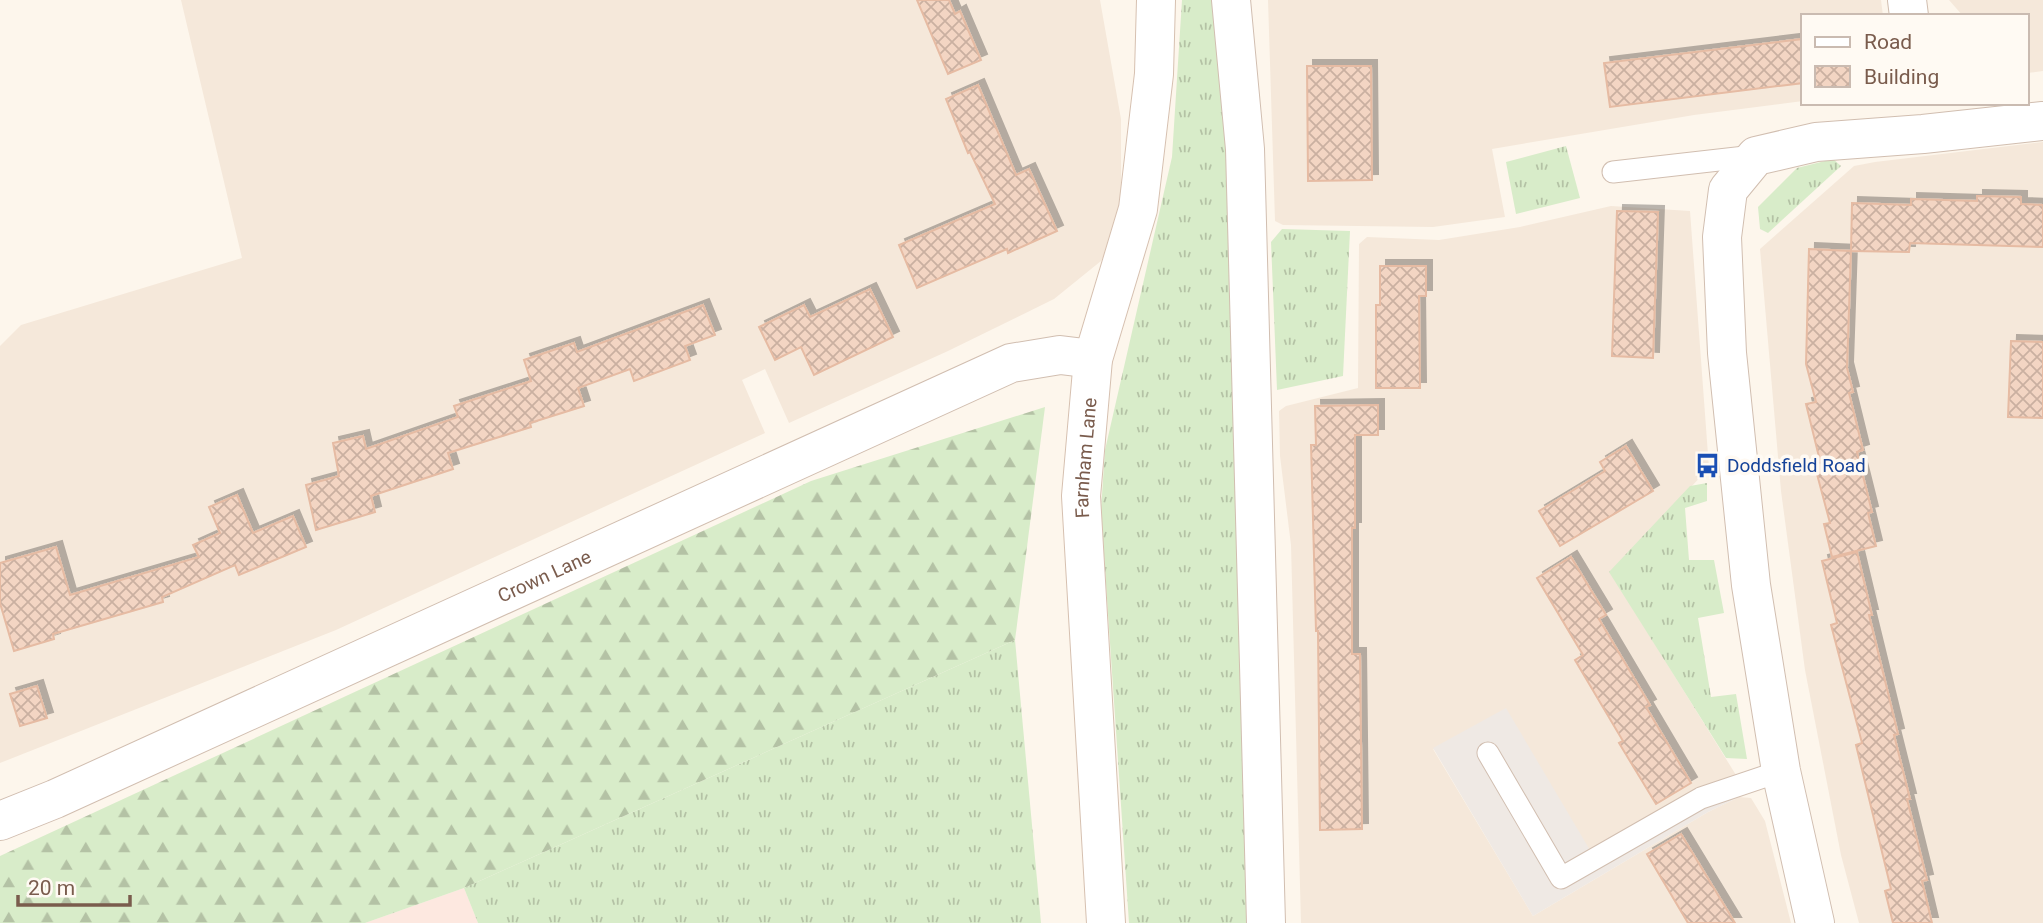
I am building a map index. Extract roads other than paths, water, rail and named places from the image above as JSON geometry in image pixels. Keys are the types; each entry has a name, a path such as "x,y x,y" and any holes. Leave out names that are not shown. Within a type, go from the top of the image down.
{"street":[{"name":"Farnham Lane","path":"1106,923 1081,496 1093,359 1138,209 1154,74 1156,0"},
{"path":"1231,0 1245,149 1266,923"},
{"path":"1815,923 1781,771 1751,585 1727,353 1722,237 1728,191 1756,156 1816,142 1921,119 2043,121"},
{"name":"Crown Lane","path":"0,821 55,799 1010,363 1060,355 1093,359"}],"lane":[{"path":"1613,172 1756,156"},
{"path":"1488,752 1561,878 1701,798 1781,771"}],"place":[{"name":"Doddsfield Road","path":"1707,465"}]}
